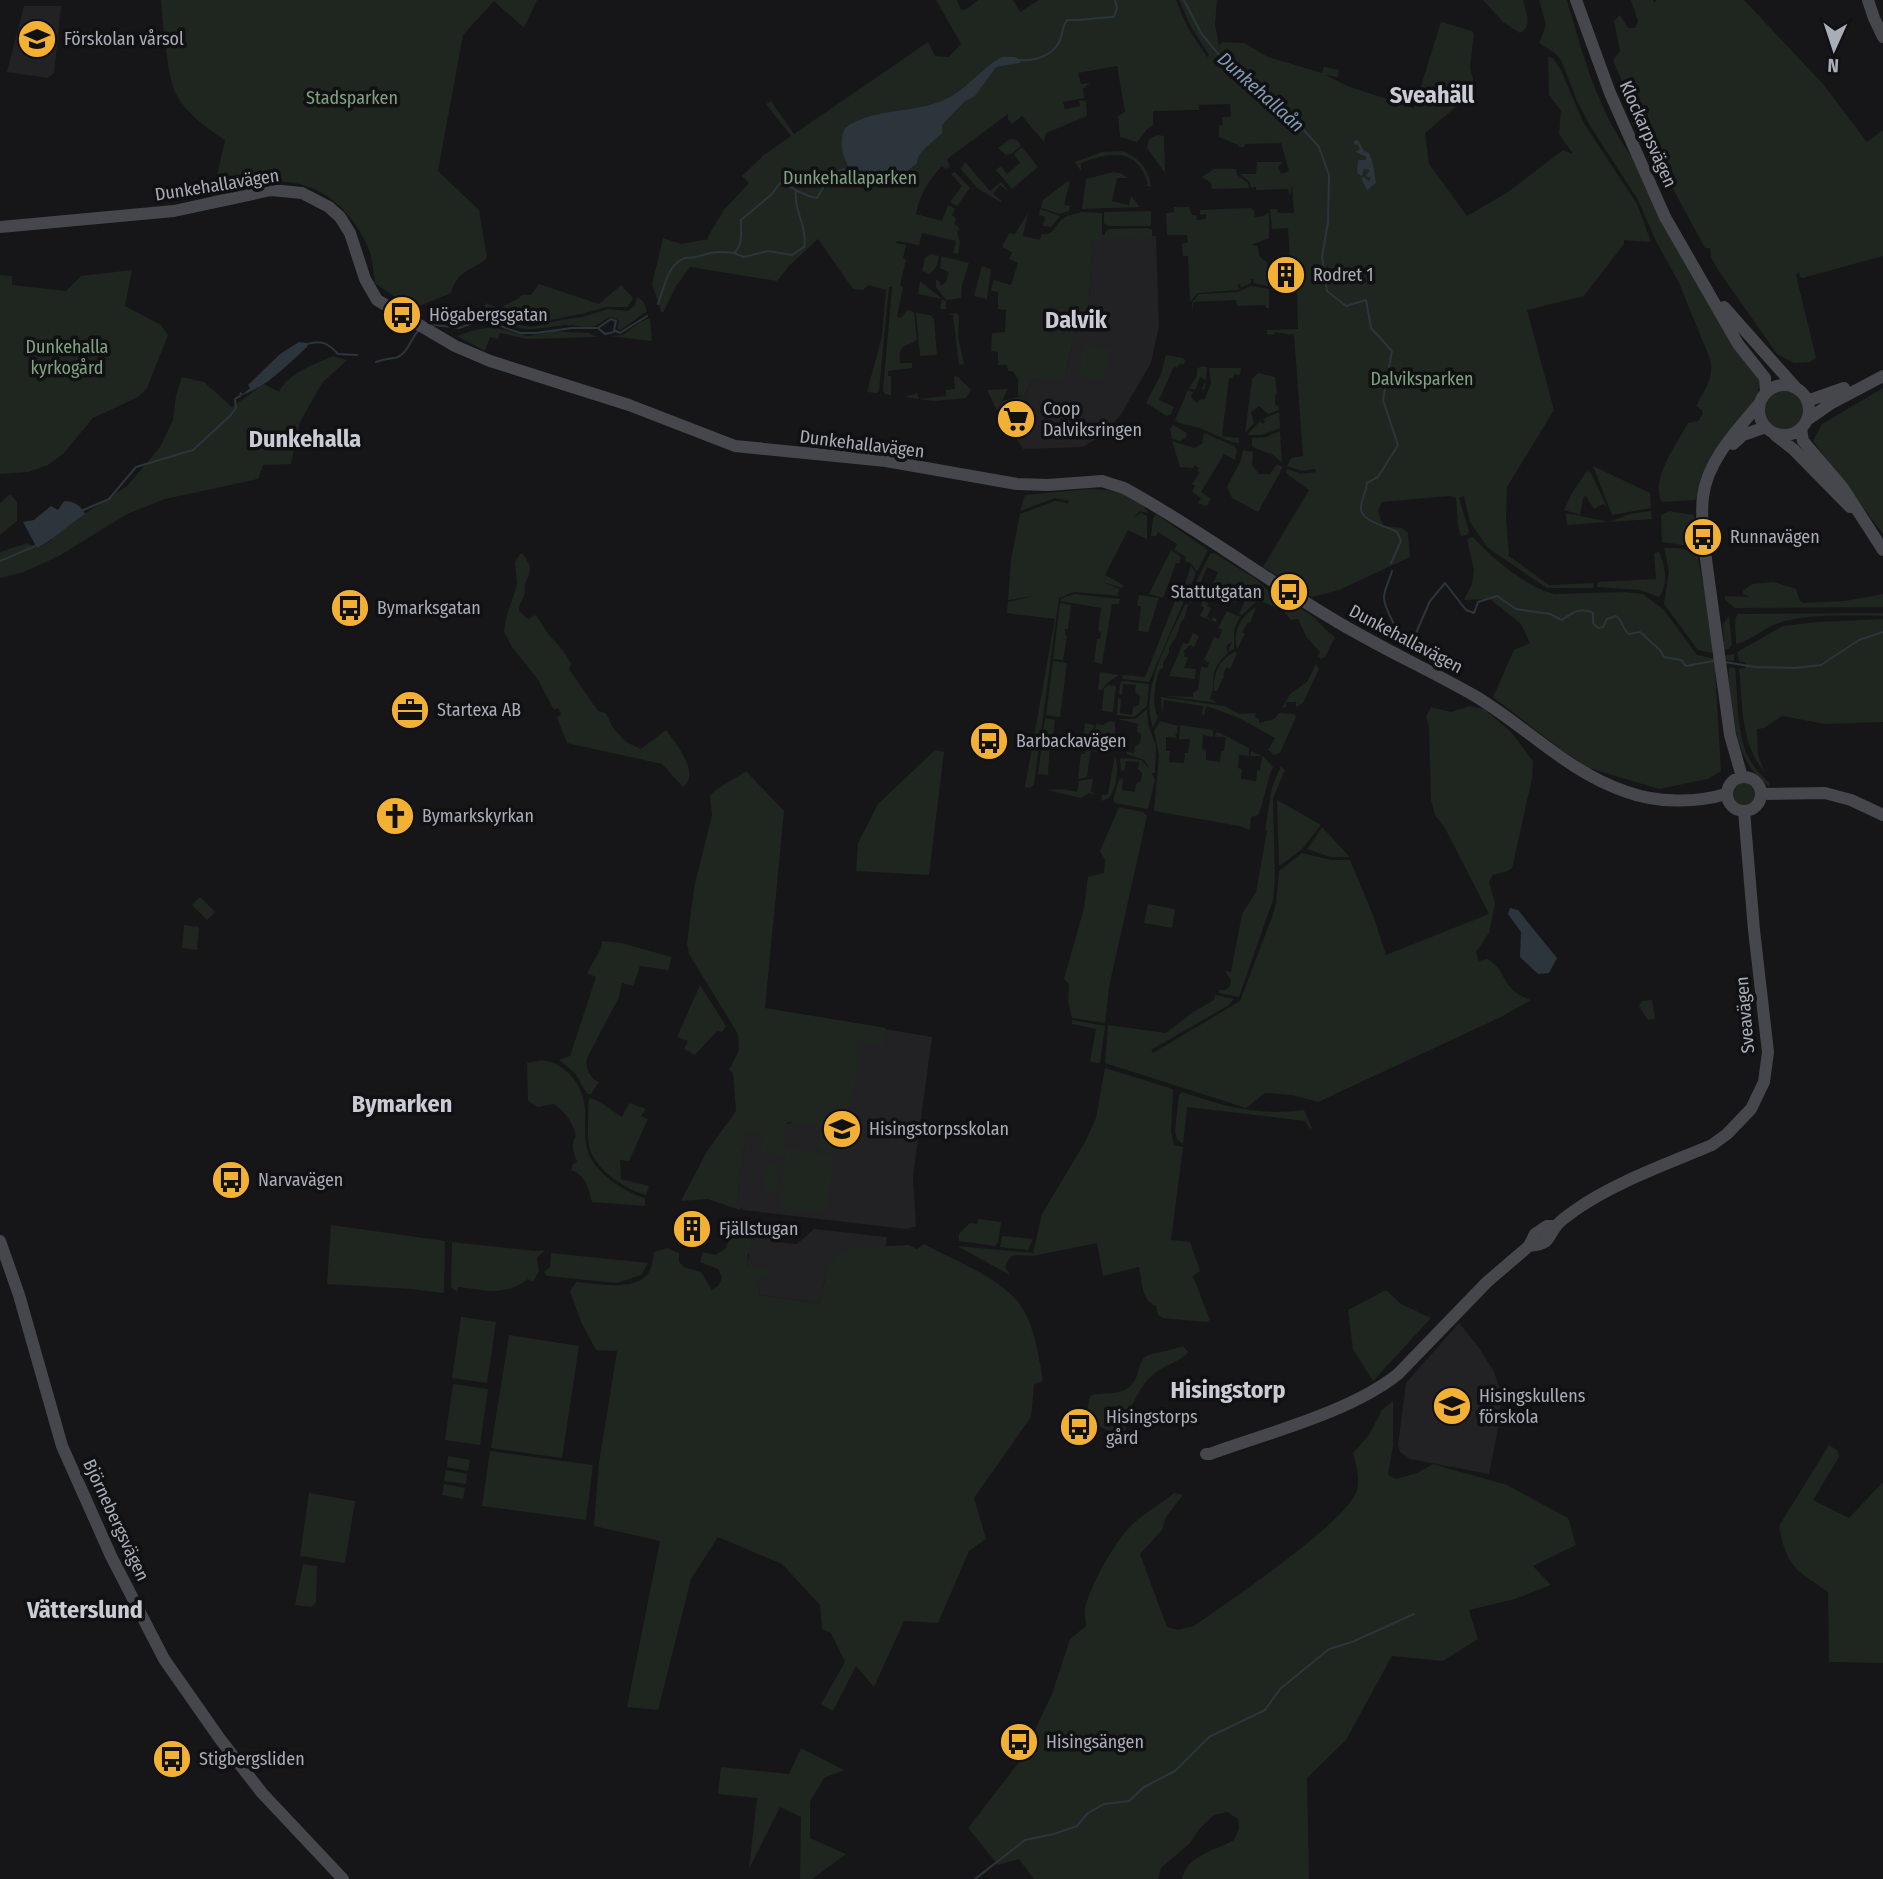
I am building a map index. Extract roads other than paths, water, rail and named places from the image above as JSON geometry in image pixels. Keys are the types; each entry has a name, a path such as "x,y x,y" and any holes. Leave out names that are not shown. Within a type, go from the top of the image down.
{"street":[{"name":"Klockarpsvägen","path":"1576,0 1609,93 1665,217 1699,278"},
{"path":"1868,0 1883,37"},
{"name":"Dunkehallavägen","path":"0,227 174,211 271,190 302,193 329,207 340,217 351,233 365,279 377,300 455,346 490,361 629,405 735,446 886,461 1017,484 1102,481 1125,488 1345,627 1475,696 1588,774 1627,792 1650,797 1704,799 1726,794"},
{"path":"1699,278 1807,401 1809,411 1804,424 1803,441 1843,488 1883,550"},
{"path":"1699,278 1738,344 1765,378 1760,416 1769,429 1793,449 1862,520"},
{"path":"1807,401 1883,374"},
{"path":"1703,496 1732,445 1743,435 1769,429 1788,435 1830,404 1883,374"},
{"path":"1742,777 1730,735 1723,685 1703,537 1703,496 1713,466 1729,440 1763,398 1781,386 1797,389"},
{"path":"1742,777 1756,782 1761,794 1756,805 1744,811 1732,807 1726,794 1731,782 1742,777"},
{"path":"1761,794 1825,793 1851,800 1883,815"},
{"name":"Sveavägen","path":"1206,1454 1328,1411 1382,1387 1398,1374 1487,1282 1529,1246 1531,1238 1542,1228 1555,1226 1575,1210 1604,1194 1712,1145 1751,1109 1764,1082 1768,1052 1744,811"},
{"name":"Björnebergsvägen","path":"0,1241 19,1295 62,1446 111,1556 164,1659 262,1793 343,1879"}],"waterway":[{"name":"Dunkehallaån","path":"1019,60 1047,55 1059,42 1067,20 1114,17 1117,8 1115,0"},
{"name":"Dunkehallaån","path":"1184,0 1201,33 1220,56 1293,118 1319,147 1329,175 1328,222 1322,257 1327,291 1346,306 1366,300 1371,328 1392,351 1383,400 1398,445 1378,477 1367,483 1361,506 1361,511 1368,519 1397,532 1401,541 1391,563"},
{"name":"Dunkehallaån","path":"658,304 667,277 679,261 715,252 734,253 740,242 741,220 772,194 780,183 817,198 829,177 848,168"},
{"path":"734,253 744,257 768,251 792,255 804,247 796,190"},
{"name":"Dunkehallaån","path":"428,324 459,328 489,317 503,327 520,333 536,333 598,328 611,319 616,321 614,330 620,333 647,316"},
{"path":"598,328 605,334 614,332"},
{"name":"Dunkehallaån","path":"376,362 398,357 418,331"},
{"name":"Dunkehallaån","path":"307,344 317,342 328,345 338,354 357,355"},
{"name":"Dunkehallaån","path":"81,511 109,499 136,467 193,450 231,415 236,408 235,399 240,396"},
{"name":"Dunkehallaån","path":"0,561 35,546"},
{"name":"Dunkehallaån","path":"1392,571 1384,598 1391,619 1403,638 1409,639 1416,633 1430,601 1445,583 1466,610 1474,613 1478,602 1497,596 1516,609 1550,614 1562,620 1577,611 1589,611 1593,613 1593,623 1598,628 1603,627 1607,619 1616,616 1629,634 1640,632 1664,657 1681,660 1686,666 1713,661"},
{"name":"Dunkehallaån","path":"1725,662 1755,667 1795,668 1821,665 1859,640 1883,632"},
{"path":"975,1879 1025,1840 1077,1826 1088,1813 1104,1804 1129,1801 1144,1787 1175,1771 1209,1737 1265,1710 1280,1689 1329,1649 1352,1642 1414,1614"}],"place":[{"name":"Förskolan vårsol","path":"37,39"},
{"name":"Rodret 1","path":"1286,275"},
{"name":"Högabergsgatan","path":"402,315"},
{"name":"Coop Dalviksringen","path":"1016,419"},
{"name":"Runnavägen","path":"1703,537"},
{"name":"Stattutgatan","path":"1289,592"},
{"name":"Bymarksgatan","path":"350,608"},
{"name":"Startexa AB","path":"410,710"},
{"name":"Barbackavägen","path":"989,741"},
{"name":"Bymarkskyrkan","path":"395,816"},
{"name":"Hisingstorpsskolan","path":"842,1129"},
{"name":"Narvavägen","path":"231,1180"},
{"name":"Fjällstugan","path":"692,1229"},
{"name":"Hisingskullens förskola","path":"1452,1406"},
{"name":"Hisingstorps gård","path":"1079,1427"},
{"name":"Hisingsängen","path":"1019,1742"},
{"name":"Stigbergsliden","path":"172,1759"}],"district":[{"name":"Sveahäll","path":"1432,95"},
{"name":"Dalvik","path":"1076,320"},
{"name":"Dunkehalla","path":"305,439"},
{"name":"Bymarken","path":"402,1104"},
{"name":"Hisingstorp","path":"1228,1390"},
{"name":"Vätterslund","path":"85,1610"}],"park label":[{"name":"Stadsparken","path":"352,98"},
{"name":"Dunkehallaparken","path":"850,178"},
{"name":"Dunkehalla kyrkogård","path":"67,357"},
{"name":"Dalviksparken","path":"1422,379"}]}
